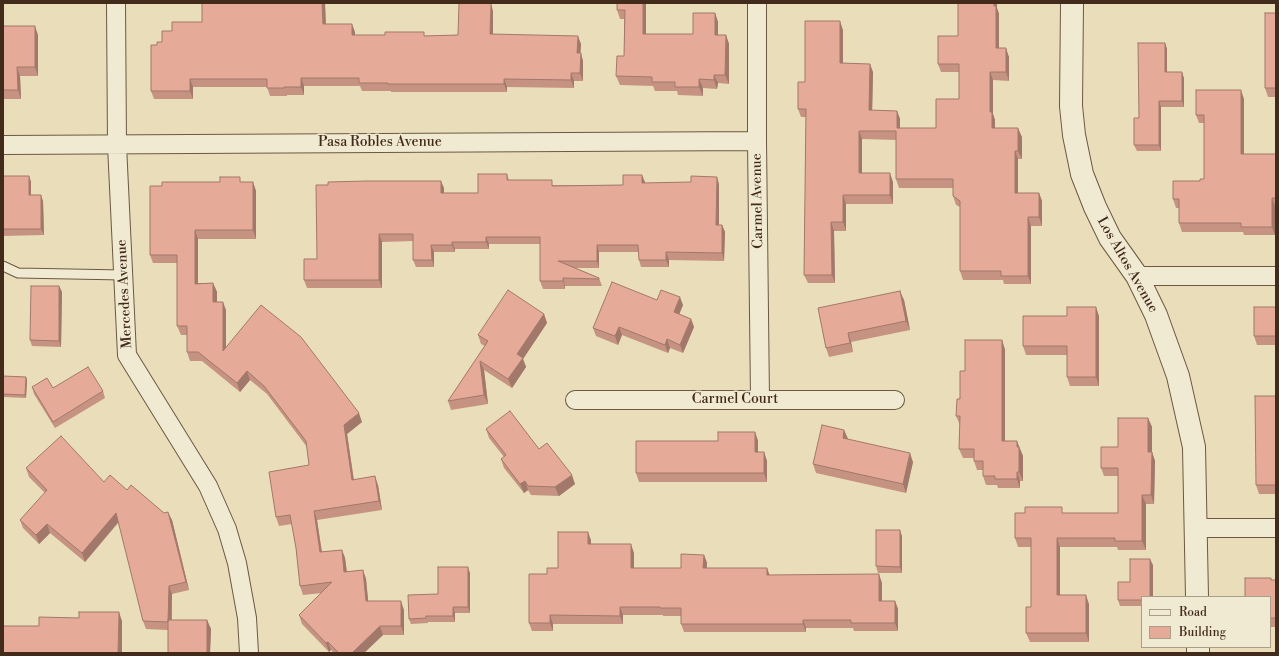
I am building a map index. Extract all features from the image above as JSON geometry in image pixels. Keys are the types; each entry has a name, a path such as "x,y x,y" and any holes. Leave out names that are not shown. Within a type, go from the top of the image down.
{"street":[{"name":"Mercedes Avenue","path":"116,3 116,144 127,355 208,486 227,529 237,563 247,618 249,653"},
{"name":"Carmel Avenue","path":"757,3 760,399"},
{"name":"Los Altos Avenue","path":"1072,3 1071,106 1074,135 1082,174 1095,207 1110,238 1137,276 1156,315 1178,376 1194,447 1197,596"},
{"name":"Pasa Robles Avenue","path":"3,145 757,141"},
{"path":"1137,276 1276,276"},
{"name":"Carmel Court","path":"574,400 895,400"},
{"path":"1196,528 1276,528"}],"lane":[{"path":"3,266 18,273 123,275"}],"building":[{"path":"202,3 322,3 323,24 352,24 352,35 385,35 385,32 424,32 424,36 458,35 459,3 491,3 490,34 578,36 577,53 581,53 580,73 571,73 571,80 504,79 504,84 388,84 359,83 359,78 301,78 301,87 284,88 267,88 267,79 190,79 190,91 151,91 151,45 157,45 157,42 162,42 162,31 172,31 172,22 202,22"},
{"path":"617,3 643,3 643,34 693,34 693,13 715,13 715,35 726,35 725,75 714,75 714,80 699,79 699,87 675,87 675,82 652,82 652,77 616,76 617,56 624,56 625,10 617,10"},
{"path":"958,3 994,3 994,6 996,6 996,48 1006,48 1006,72 990,72 990,112 992,112 992,128 1018,128 1018,151 1015,151 1015,193 1039,193 1039,217 1028,217 1028,276 1001,276 1001,271 960,271 960,201 953,196 953,179 896,179 896,131 859,131 859,173 890,173 890,195 843,195 843,222 831,222 832,275 804,275 806,109 798,109 798,82 805,82 805,21 840,21 840,63 870,64 869,110 897,111 897,128 936,128 936,99 959,99 959,64 938,64 938,36 958,36"},
{"path":"1265,13 1276,13 1276,88 1265,88"},
{"path":"3,26 35,26 35,67 17,67 18,90 3,90"},
{"path":"1138,43 1165,43 1165,72 1182,72 1182,101 1159,101 1159,145 1134,145 1134,118 1139,118"},
{"path":"1196,90 1241,90 1241,154 1276,154 1276,198 1272,198 1272,227 1241,227 1241,223 1179,223 1179,199 1173,199 1173,181 1200,181 1200,179 1204,179 1204,115 1196,115"},
{"path":"478,174 507,174 507,180 552,180 552,186 623,185 623,175 642,175 642,183 691,182 691,176 717,177 716,225 722,225 722,253 666,252 666,260 639,260 638,245 597,245 597,261 558,261 599,279 563,278 563,281 540,281 540,237 486,237 486,242 452,242 452,245 431,245 432,260 413,260 413,234 379,234 379,280 304,280 304,259 317,259 316,185 328,185 328,182 441,181 441,193 478,193"},
{"path":"3,176 29,176 29,195 41,195 41,229 3,229"},
{"path":"220,177 240,177 240,182 253,182 253,230 195,230 195,284 213,283 213,302 223,302 223,351 261,305 301,337 359,413 344,425 352,480 375,476 379,501 314,511 320,552 342,550 344,572 363,570 366,601 401,601 401,626 380,626 352,653 339,653 328,642 326,643 299,615 332,582 300,586 296,548 290,515 276,517 269,472 309,465 306,441 264,386 247,371 237,383 198,352 187,352 187,326 177,326 177,255 150,255 150,186 162,186 162,182 220,182"},
{"path":"612,282 657,300 661,290 680,297 674,312 691,319 680,345 667,339 665,345 619,327 615,336 593,328"},
{"path":"31,286 59,286 59,341 30,340"},
{"path":"508,290 544,314 517,354 523,358 508,379 480,361 484,395 448,401 488,341 478,335"},
{"path":"900,291 906,321 848,333 850,343 826,348 818,308"},
{"path":"1067,307 1096,307 1096,377 1067,377 1067,346 1023,346 1023,316 1067,316"},
{"path":"1254,307 1276,307 1276,336 1254,336"},
{"path":"965,340 1002,340 1002,441 1017,441 1017,447 1019,447 1019,472 1017,472 1017,479 995,479 995,476 983,476 983,461 974,461 974,449 959,449 960,416 956,416 957,399 960,399 960,371 965,371"},
{"path":"88,367 103,391 53,422 32,387 47,378 53,388"},
{"path":"3,376 26,377 25,395 3,394"},
{"path":"1255,396 1276,396 1276,485 1256,485"},
{"path":"510,411 539,449 547,443 572,475 555,487 528,486 525,481 520,484 501,459 506,455 486,429"},
{"path":"1118,418 1148,418 1148,452 1152,452 1151,495 1142,495 1142,541 1115,541 1115,538 1057,538 1057,595 1086,595 1086,633 1026,633 1026,607 1031,607 1031,538 1015,538 1015,513 1025,513 1025,507 1062,507 1062,513 1118,513 1118,468 1101,468 1101,447 1118,447"},
{"path":"822,425 844,430 843,438 910,453 903,484 813,464"},
{"path":"718,432 755,432 755,452 764,452 764,473 636,473 636,441 718,441"},
{"path":"61,436 104,482 110,475 127,490 131,485 164,513 168,512 186,582 169,586 168,622 143,621 116,513 82,553 47,524 36,535 20,520 47,490 26,468"},
{"path":"876,530 900,530 900,567 876,566"},
{"path":"558,532 588,532 588,544 631,544 631,568 681,568 681,554 704,555 703,568 767,568 767,575 879,574 879,601 895,601 895,623 851,623 851,620 803,620 803,624 681,624 681,608 620,607 620,616 550,615 550,623 529,623 529,574 547,574 547,568 558,568"},
{"path":"1130,559 1150,559 1150,596 1141,596 1141,600 1118,600 1118,582 1130,582"},
{"path":"438,567 468,567 468,607 453,607 453,616 426,616 426,618 409,619 408,595 438,594"},
{"path":"1245,578 1271,578 1271,580 1276,580 1276,618 1271,618 1271,596 1245,596"},
{"path":"79,612 119,612 118,653 3,653 3,626 39,626 39,617 79,618"},
{"path":"168,620 207,620 207,653 168,653"}]}
